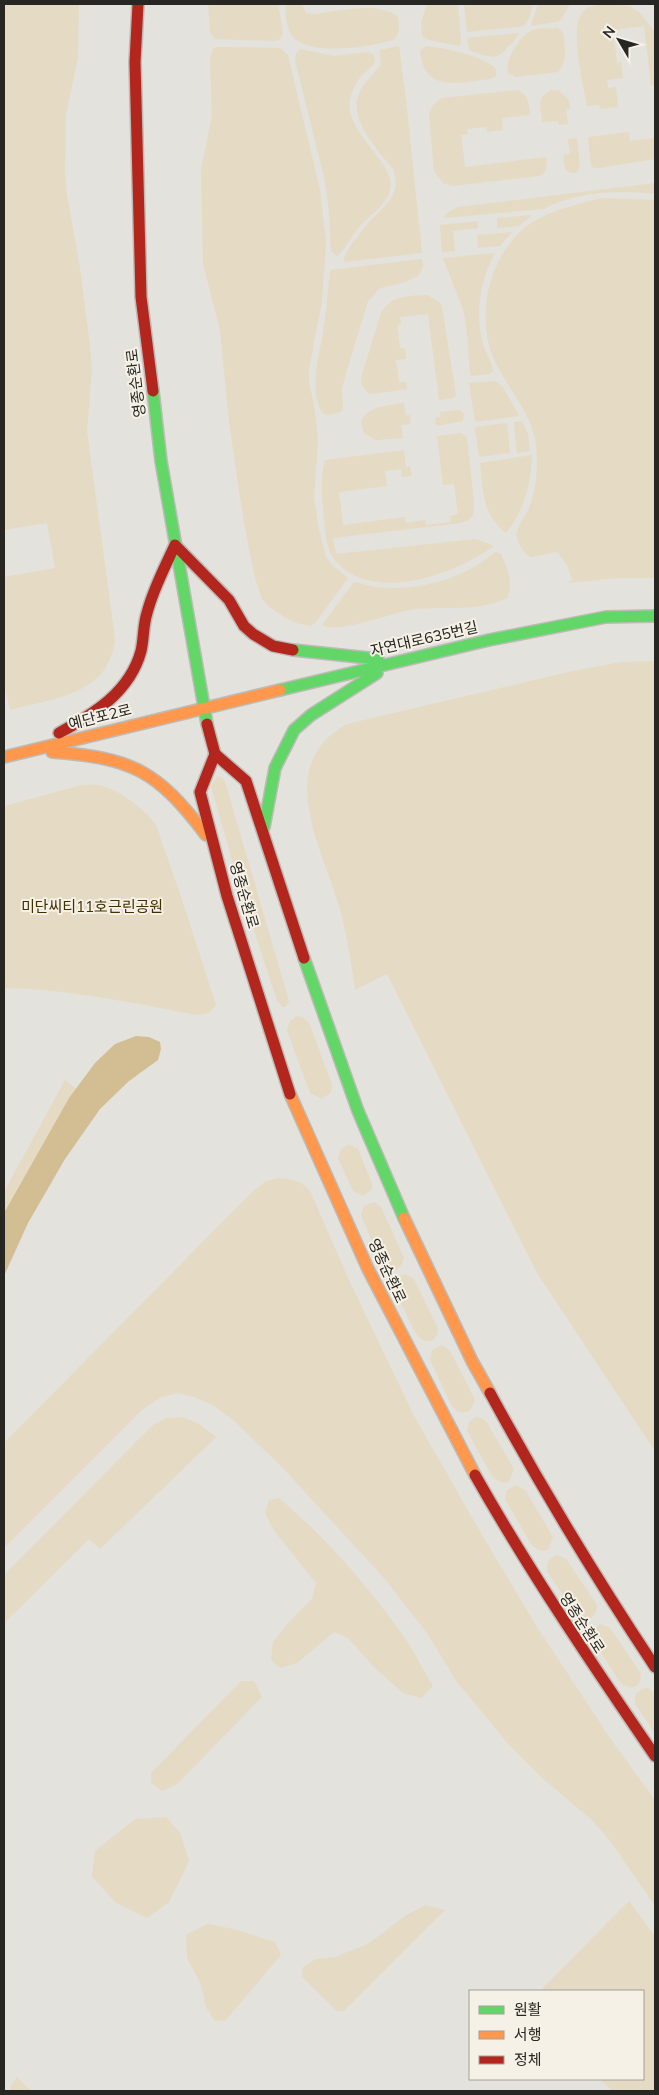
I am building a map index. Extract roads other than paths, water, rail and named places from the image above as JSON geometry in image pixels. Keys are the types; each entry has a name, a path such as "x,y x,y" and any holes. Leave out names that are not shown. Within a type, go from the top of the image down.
{"main road":[{"name":"영종순환로","path":"138,4 135,62 141,297 160,461 203,708 215,754 200,792 227,896 291,1096 368,1269 451,1432 511,1539 601,1678 655,1756"},
{"path":"25,751 104,707 118,694 127,682 139,657 146,613 175,545 229,600 244,626 273,646 286,650 319,652 396,662"},
{"name":"자연대로635번길","path":"203,708 489,640 606,617 655,616"},
{"path":"263,833 275,768 281,752 294,730 311,714 396,662"},
{"name":"예단포2로","path":"4,756 203,708"},
{"path":"25,751 79,754 108,758 138,768 162,784 177,798 214,846"},
{"path":"215,754 246,781 318,1005 358,1111 415,1244 472,1361 532,1472 600,1584 655,1667"}],"park label":[{"name":"미단씨티11호근린공원","path":"92,907"}]}
